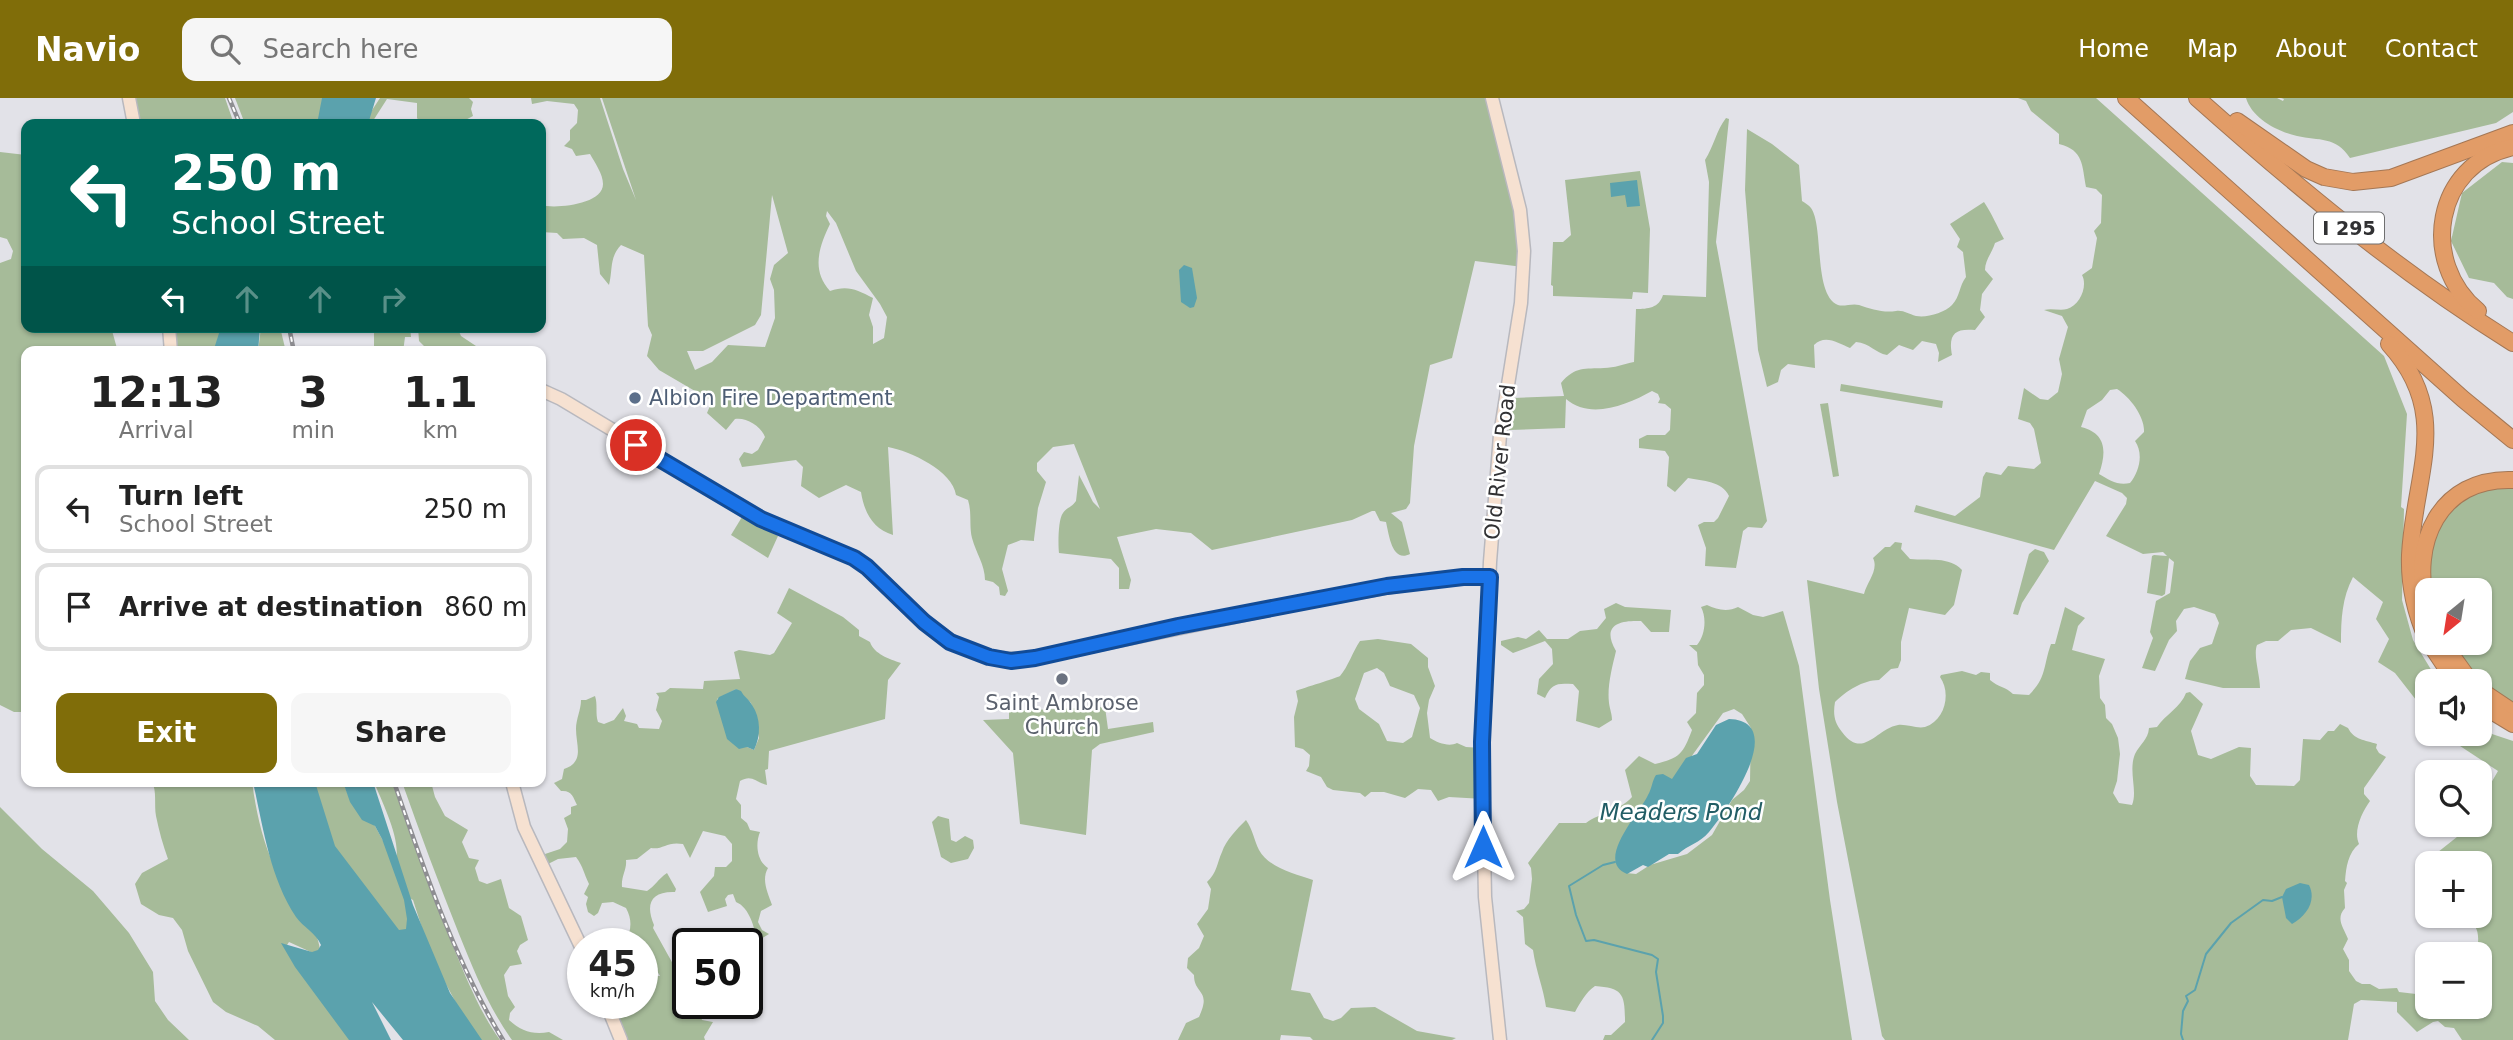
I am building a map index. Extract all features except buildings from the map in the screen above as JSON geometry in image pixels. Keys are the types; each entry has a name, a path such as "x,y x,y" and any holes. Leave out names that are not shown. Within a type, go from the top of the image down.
{"highway":[{"name":"I 295","path":"2126,98 2463,400 2513,440"},
{"name":"I 295","path":"2197,98 2274,166 2365,240 2438,293 2513,340"},
{"path":"2206,98 2298,164 2315,173 2343,181 2391,178 2513,133"},
{"path":"2513,147 2486,158 2460,181 2444,214 2441,241 2446,268 2458,290 2476,310 2513,340"},
{"path":"2306,259 2398,354 2419,390 2426,440 2412,535 2410,566 2415,600"},
{"path":"2423,578 2422,556 2429,530 2438,514 2450,501 2471,488 2493,481 2513,480"},
{"path":"2492,698 2513,712"},
{"path":"2492,711 2513,724"}],"street":[{"path":"128,98 133,119"},
{"name":"Old River Road","path":"1492,98 1520,210 1524,251 1521,303 1500,435 1482,742 1486,922 1500,1040"},
{"path":"546,392 761,519 854,558 941,635 970,651 991,658 1011,661 1035,658 1178,626 1387,586 1463,577 1490,577"},
{"path":"513,787 524,827 572,928"},
{"path":"612,1019 621,1040"}],"green space":[{"path":"130,98 225,98 232,119 134,119"},
{"path":"235,98 327,98 321,119 243,119"},
{"path":"380,98 469,98 473,102 473,116 467,119 418,119 417,103 387,99 374,119 366,119"},
{"path":"531,98 600,98 636,200 602,98 1492,98 1512,176 1523,267 1475,261 1452,358 1430,365 1414,446 1410,503 1406,509 1391,513 1402,522 1410,554 1399,555 1395,551 1386,522 1380,521 1375,511 1352,520 1212,550 1191,533 1156,529 1117,537 1131,580 1129,589 1119,589 1119,568 1111,559 1059,553 1061,516 1076,501 1079,475 1093,502 1100,509 1074,444 1053,447 1037,463 1037,471 1046,482 1038,508 1034,541 1021,540 1008,545 1002,569 1008,591 1005,596 1000,595 999,587 993,582 985,580 972,538 968,500 956,495 953,486 939,470 918,458 888,447 893,535 880,529 871,519 861,492 846,485 819,498 801,486 803,467 796,460 742,467 739,459 744,452 752,454 758,450 765,437 760,429 748,421 735,419 726,430 707,413 712,401 659,370 647,356 652,335 648,326 644,255 621,245 613,259 609,285 600,274 597,245 584,238 563,239 557,233 546,232 546,206 566,206 587,201 601,191 603,184 590,154 576,156 572,149 564,146 570,140 570,130 577,123 578,110 574,104 547,101 532,104","holes":["772,195 788,253 774,265 770,279 774,290 775,318 765,347 728,345 712,362 695,370 687,351 703,351 755,325 761,315","827,211 836,223 856,271 887,317 884,338 873,344 873,327 869,315 873,298 852,289 830,291 820,275 820,250 830,224"]},
{"path":"2018,98 2096,98 2384,356 2407,414 2401,507 2404,509 2402,600 2415,643 2415,655 2422,655 2431,669 2415,669 2415,699 2395,673 2378,662 2389,639 2376,619 2383,602 2353,577 2343,609 2341,643 2311,628 2291,630 2278,641 2266,641 2257,645 2260,688 2223,688 2185,679 2190,661 2200,648 2212,644 2219,623 2215,614 2194,607 2184,609 2176,621 2177,631 2169,640 2155,671 2142,668 2153,638 2150,632 2156,601 2170,593 2174,562 2169,558 2165,594 2162,596 2147,593 2152,556 2167,556 2163,552 2143,554 2106,536 2126,504 2127,498 2122,493 2095,481 2054,550 1914,512 1916,505 1955,516 1980,497 1986,472 2001,475 2008,466 2034,469 2041,463 2034,429 2030,423 2018,419 2024,388 2040,399 2048,400 2058,392 2062,374 2059,359 2068,327 2062,316 2044,310 2067,309 2076,304 2082,295 2082,275 2092,268 2097,238 2094,231 2101,223 2102,195 2096,189 2086,187 2077,155 2073,150 2059,144 2059,134 2031,111 2026,101","holes":["2117,389 2132,402 2144,426 2144,432 2135,441 2140,457 2136,474 2130,483 2121,484 2099,474 2103,458 2100,438 2081,427 2087,410 2102,400 2110,390"]},
{"path":"2246,98 2277,98 2283,101 2281,98 2513,98 2513,112 2496,123 2350,158 2333,143 2297,136 2273,127 2254,112"},
{"path":"1726,118 1729,119 1716,242 1767,521 1762,528 1748,527 1743,531 1736,568 1705,566 1706,548 1698,525 1714,522 1718,518 1729,496 1726,491 1712,482 1688,478 1675,492 1667,486 1669,457 1665,451 1639,448 1639,439 1647,435 1665,435 1670,430 1671,409 1658,403 1658,394 1652,391 1620,405 1597,409 1586,409 1566,399 1565,428 1509,430 1513,398 1564,396 1561,383 1576,371 1634,362 1636,309 1656,305 1663,295 1706,297 1709,182 1705,160"},
{"path":"1747,129 1799,165 1802,201 1810,207 1815,217 1825,288 1830,299 1838,305 1901,311 1916,316 1935,314 1949,308 1957,299 1966,277 1963,252 1957,247 1960,239 1950,224 1984,202 2004,239 1995,243 1985,266 1993,279 1982,294 1980,310 1985,317 1975,330 1962,330 1954,334 1951,342 1952,355 1938,362 1936,344 1922,341 1913,350 1899,345 1887,355 1861,343 1856,342 1850,348 1823,340 1814,345 1815,368 1788,364 1781,370 1778,382 1767,387 1758,350 1745,190"},
{"path":"0,152 21,154 21,333 113,333 116,346 21,346 21,712 14,712 0,705 0,263 11,259 13,251 7,239 0,237"},
{"path":"2502,162 2513,163 2513,299 2507,297 2494,283 2469,278 2451,241 2462,193"},
{"path":"1640,171 1650,229 1648,293 1633,292 1632,299 1553,296 1553,242 1563,242 1571,235 1565,180"},
{"path":"170,333 222,333 217,346 171,346"},
{"path":"260,333 281,333 285,346 259,346"},
{"path":"374,333 411,333 411,337 405,337 404,346 374,346"},
{"path":"418,333 460,333 476,346 424,346 419,341"},
{"path":"1841,384 1943,401 1942,408 1840,391"},
{"path":"1828,403 1839,476 1833,477 1820,404"},
{"path":"2513,478 2513,708 2492,695 2492,669 2463,669 2453,655 2492,655 2492,578 2424,578 2437,513 2446,503"},
{"path":"742,517 778,536 768,558 731,535"},
{"path":"1895,542 1902,543 1901,549 1910,559 1945,561 1962,570 1954,605 1945,615 1909,608 1898,668 1891,669 1879,680 1855,687 1835,702 1836,721 1842,732 1857,743 1870,740 1898,725 1925,727 1932,723 1942,712 1946,698 1941,675 1962,671 1976,675 1981,672 1990,673 1990,680 2013,694 2029,695 2042,677 2065,607 2085,618 2078,626 2072,650 2105,659 2099,676 2100,698 2105,705 2106,718 2118,738 2120,754 2113,793 2119,803 2132,805 2133,760 2149,728 2157,727 2186,693 2190,692 2203,704 2191,731 2198,755 2211,759 2239,747 2251,748 2250,776 2256,785 2294,786 2300,780 2303,739 2320,740 2340,724 2357,737 2377,744 2379,753 2386,757 2364,788 2364,794 2370,801 2361,816 2357,839 2359,844 2350,856 2346,871 2345,908 2340,920 2348,939 2343,949 2349,960 2349,971 2356,981 2379,989 2397,988 2399,992 2415,994 2415,1019 2492,1019 2492,942 2478,942 2476,928 2492,928 2492,851 2439,851 2457,837 2492,837 2492,781 2498,771 2492,767 2492,760 2481,760 2460,746 2492,746 2492,734 2513,741 2513,1040 2462,1040 2454,1028 2445,1027 2438,1021 2417,1032 2397,1012 2397,1002 2361,1000 2354,1004 2348,1040 1885,1040 1882,1036 1837,802 1819,689 1807,580 1864,594 1874,572 1873,558 1885,547 1890,547"},
{"path":"2035,549 2044,552 2049,561 2022,603 2018,615 2013,614 2029,554"},
{"path":"789,588 843,617 859,630 859,636 870,642 878,653 901,663 888,680 885,719 769,751 768,769 765,770 767,785 751,778 740,781 736,799 741,805 741,818 750,830 760,832 758,852 761,861 768,868 765,882 772,905 761,911 758,922 761,928 754,928 745,909 736,902 733,894 725,899 727,906 708,912 700,892 714,876 715,867 726,867 732,861 732,844 725,836 703,831 690,858 683,844 678,843 651,848 637,859 626,860 622,887 647,891 667,873 676,889 675,892 655,896 652,900 650,911 653,928 630,928 630,917 626,908 613,902 602,903 594,916 588,912 588,897 584,894 589,884 576,857 558,859 544,866 539,856 560,849 567,842 568,829 564,818 571,814 571,807 577,805 570,793 561,791 554,783 562,779 564,769 571,766 577,758 576,725 581,700 595,696 598,722 604,724 614,720 623,708 626,716 624,721 637,724 639,728 659,729 662,721 656,710 659,697 656,693 670,688 703,689 704,681 740,679 734,652 739,650 770,655 774,653 792,623 777,613","holes":["736,689 751,703 759,738 754,750 747,747 717,699"]},
{"path":"1616,603 1625,607 1671,610 1669,632 1651,632 1641,621 1619,623 1612,630 1610,635 1616,651 1609,690 1612,720 1599,728 1576,721 1579,691 1573,684 1556,685 1545,698 1537,694 1539,679 1553,664 1552,649 1545,641 1513,653 1501,645 1501,641 1518,637 1526,639 1539,630 1547,639 1568,639 1580,631 1597,629 1606,618 1604,609"},
{"path":"1707,605 1726,610 1738,607 1763,617 1783,611 1799,666 1830,900 1852,1040 1603,1040 1605,1035 1611,1035 1625,1022 1623,999 1617,991 1595,986 1586,994 1575,1012 1546,1007 1533,950 1525,944 1523,917 1516,911 1524,909 1529,903 1532,879 1528,863 1559,823 1586,823 1621,806 1632,797 1625,770 1639,756 1655,764 1670,760 1683,750 1692,730 1687,722 1696,713 1697,693 1704,685 1697,652 1689,645 1697,645 1702,637 1704,621 1701,607","holes":["1734,709 1742,714 1751,728 1750,781 1732,800 1712,835 1687,854 1650,865 1636,874 1626,873 1678,775 1723,713"]},
{"path":"1378,639 1411,644 1428,658 1428,667 1435,686 1427,713 1430,738 1443,744 1457,743 1466,747 1482,748 1484,799 1449,797 1438,801 1431,790 1418,789 1405,798 1384,792 1371,792 1365,797 1360,793 1333,790 1327,787 1321,777 1306,771 1310,755 1295,747 1294,717 1298,701 1296,691 1340,676 1360,641","holes":["1377,668 1384,673 1390,686 1414,695 1420,708 1412,737 1403,743 1387,741 1379,724 1359,709 1355,699 1364,673"]},
{"path":"1105,707 1108,729 1153,722 1154,732 1100,744 1092,750 1086,835 1020,824 1013,753 983,720 1009,719 1009,711"},
{"path":"153,787 253,787 260,825 270,856 279,876 314,930 320,951 313,953 289,942 287,945 357,1040 275,1040 258,1026 226,1012 213,1002 188,951 182,930 173,918 159,915 141,904 135,884 142,873 168,859 156,816"},
{"path":"315,787 345,787 349,797 375,826 395,863 397,855 394,834 376,787 395,787 426,878 459,961 477,1002 500,1040 479,1040 471,1031 431,956 413,900 408,897 410,942 398,935 335,850"},
{"path":"404,787 432,787 445,816 468,830 462,842 469,858 479,860 475,868 479,881 487,884 501,879 509,908 521,916 528,940 520,945 517,951 522,964 510,966 504,975 508,996 515,1007 509,1020 528,1031 549,1032 563,1040 512,1040 482,989"},
{"path":"0,807 42,849 93,891 129,933 153,972 155,1001 168,1020 189,1040 0,1040"},
{"path":"938,816 949,819 951,840 956,842 965,836 973,840 974,848 968,859 951,863 941,857 932,822"},
{"path":"1246,820 1263,856 1283,870 1313,880 1291,990 1310,993 1324,1018 1333,1021 1341,1018 1351,1008 1375,1007 1417,1031 1456,1038 1313,1040 1310,1037 1281,1035 1280,1040 1178,1040 1186,1023 1199,1017 1203,1008 1203,997 1194,975 1187,968 1188,958 1199,948 1204,936 1197,924 1208,909 1211,889 1207,882 1215,871 1226,843"},
{"path":"658,937 672,962 672,1019 702,1019 713,1022 704,1037 705,1040 621,1040 614,1019 658,1019"}],"water":[{"path":"322,98 376,98 370,119 318,119"},
{"path":"1637,180 1640,206 1627,207 1625,195 1611,197 1610,183"},
{"path":"1184,265 1192,268 1197,298 1194,307 1190,308 1181,302 1179,270"},
{"path":"219,333 260,333 258,346 215,346"},
{"path":"736,689 749,701 757,716 759,733 754,750 747,747 739,749 727,739 716,702 719,697"},
{"name":"Meaders Pond","path":"1729,719 1746,724 1754,735 1754,750 1739,788 1709,832 1678,854 1669,854 1648,867 1643,865 1627,874 1618,868 1615,859 1617,848 1648,795 1656,775 1663,774 1672,779 1686,758 1697,754 1716,725"},
{"path":"254,787 317,787 335,846 399,930 406,929 404,900 382,839 375,826 362,820 350,802 345,787 375,787 413,905 450,993 482,1040 403,1040 372,1002 391,1040 349,1040 295,967 281,943 312,952 318,950 321,945 296,917 287,902 268,852"},
{"path":"2300,883 2309,885 2312,897 2309,908 2292,924 2286,918 2282,897 2286,889"}],"waterway":[{"path":"1615,862 1603,865 1569,886 1586,941 1594,940 1652,955 1658,959 1656,972 1663,1023 1652,1040"},
{"path":"2183,1040 2181,1034 2183,1011 2188,1001 2186,996 2195,990 2206,954 2231,923 2263,900 2272,901 2282,897"}],"railway":[{"path":"229,98 238,119"},
{"path":"290,333 293,346"},
{"path":"396,787 455,947 503,1040"}],"place":[{"name":"Albion Fire Department","path":"635,398"},
{"name":"Saint Ambrose Church","path":"1062,679"}],"route":[{"path":"636,445 761,519 854,558 950,642 989,657 1011,661 1387,586 1463,577 1490,577 1482,742 1483,847"}]}
